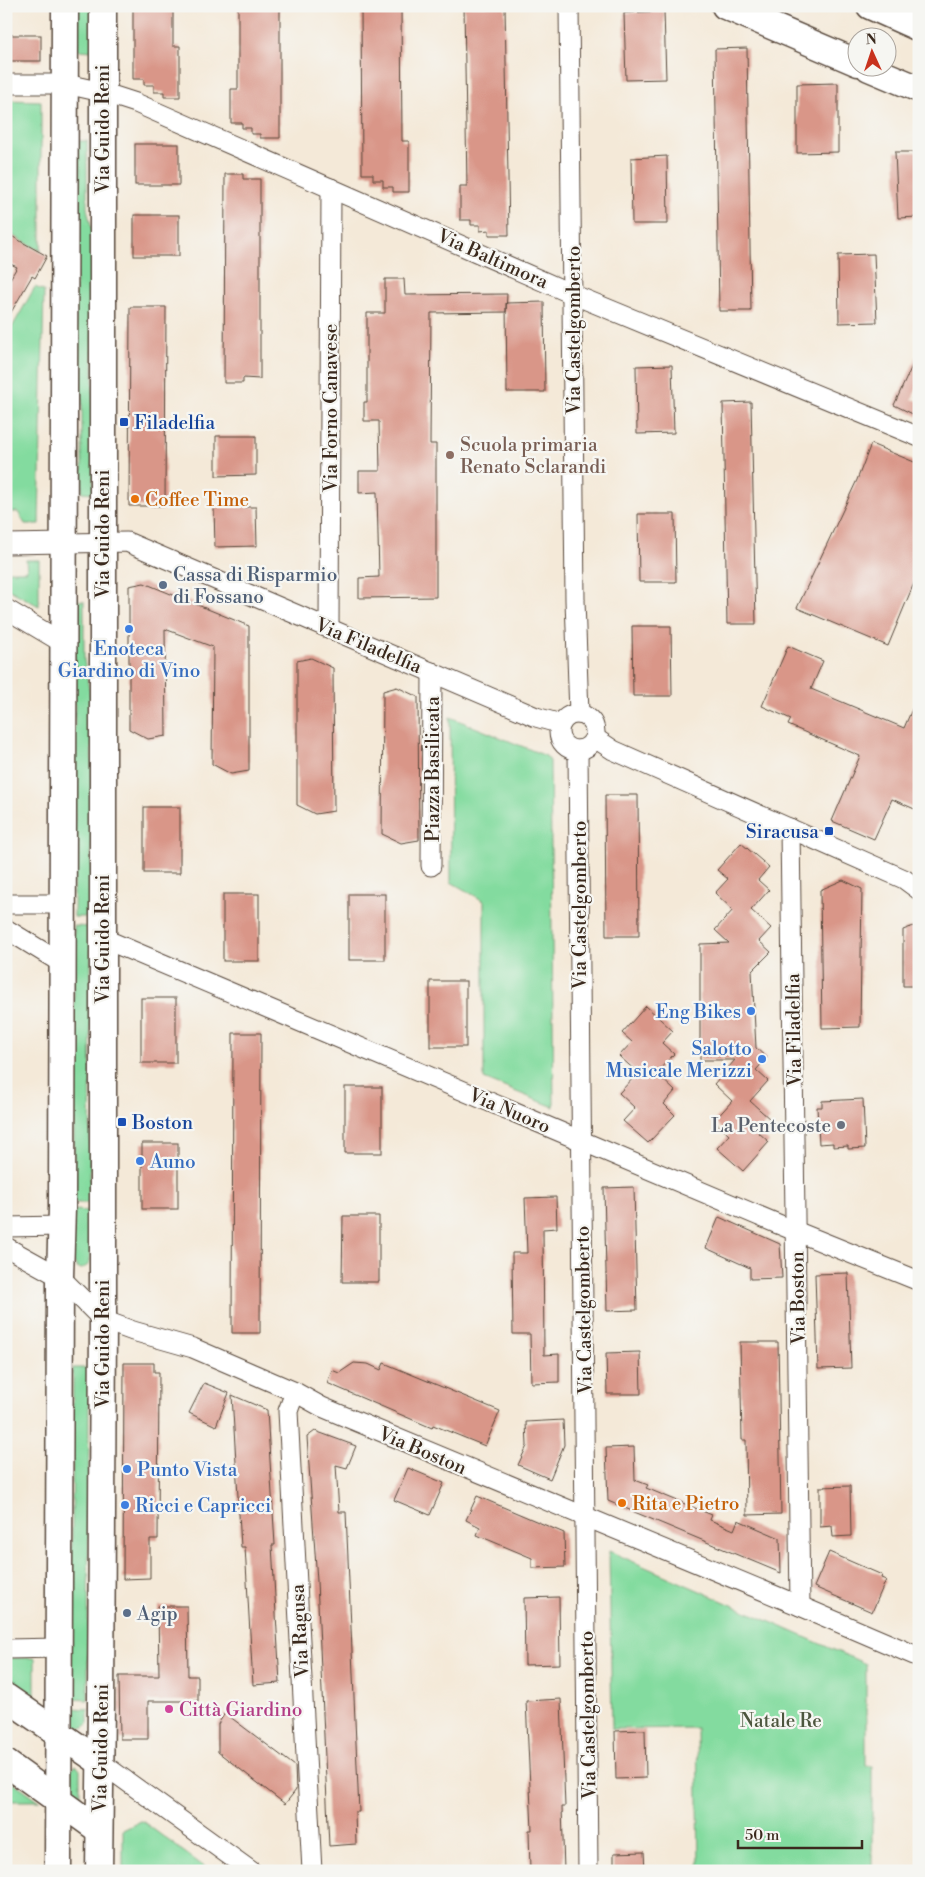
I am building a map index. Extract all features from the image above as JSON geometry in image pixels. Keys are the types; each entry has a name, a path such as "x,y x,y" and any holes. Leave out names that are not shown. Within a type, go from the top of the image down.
{"main road":[{"name":"Via Guido Reni","path":"58,1871 66,6"},
{"name":"Via Guido Reni","path":"99,1871 103,1320 103,6"},
{"path":"725,6 848,59"},
{"path":"870,6 919,28"},
{"path":"893,78 919,89"},
{"path":"6,1697 100,1762"},
{"path":"6,1763 99,1830"}],"street":[{"name":"Via Castelgomberto","path":"569,6 575,600 579,714"},
{"name":"Via Guido Reni","path":"6,84 66,84"},
{"name":"Via Baltimora","path":"66,84 102,92 136,103 572,294 919,436"},
{"name":"Via Forno Canavese","path":"329,628 331,188"},
{"name":"Via Filadelfia","path":"6,544 127,542 137,545 536,717 561,724"},
{"path":"6,610 63,643"},
{"name":"Piazza Basilicata","path":"432,672 432,866"},
{"path":"579,714 586,716 592,721 596,730 595,738 586,748 578,750 570,748 561,740 559,732 561,724 570,715 579,714"},
{"path":"595,738 613,750 911,880 919,890"},
{"name":"Via Castelgomberto","path":"578,750 588,1871"},
{"name":"Via Filadelfia","path":"790,828 796,1231"},
{"path":"6,904 62,904"},
{"path":"6,929 63,964"},
{"name":"Via Nuoro","path":"102,938 796,1231 919,1281"},
{"path":"6,1227 62,1226"},
{"name":"Via Boston","path":"796,1231 800,1606"},
{"name":"Via Boston","path":"6,1247 60,1278 103,1320 124,1329 193,1348 295,1392 322,1407 919,1657"},
{"name":"Via Ragusa","path":"295,1392 288,1411 312,1871"},
{"path":"6,1648 58,1648"},
{"path":"100,1762 251,1871"}],"green space":[{"path":"77,6 94,6 94,51 77,50"},
{"path":"6,100 41,101 41,251 6,232"},
{"path":"77,141 87,141 87,208 93,236 93,493 82,492 82,401 75,358"},
{"path":"35,287 44,291 39,524 25,524 18,512 6,512 6,338"},
{"path":"26,560 39,560 39,606 6,588 6,571 27,571"},
{"path":"75,601 84,601 84,660 92,706 91,917 74,917"},
{"path":"450,717 546,756 550,761 554,1107 484,1079 484,901 451,882"},
{"path":"74,926 91,927 90,1203 74,1203"},
{"path":"73,1210 90,1211 90,1261 82,1269 77,1268 73,1260"},
{"path":"73,1368 89,1368 88,1700 71,1699"},
{"name":"Natale Re","path":"609,1551 866,1664 866,1766 872,1766 872,1871 699,1871 697,1728 612,1729"},
{"path":"6,1658 35,1658 35,1700 6,1678"},
{"path":"71,1708 88,1709 88,1723 84,1727 79,1728 71,1722"},
{"path":"76,1765 80,1770 80,1799 78,1802 72,1803 70,1770"},
{"path":"6,1777 40,1801 6,1801"},
{"path":"141,1821 210,1871 123,1871 123,1830"}],"building":[{"path":"133,6 173,6 173,46 180,46 180,97 164,97 164,92 154,92 154,85 144,85 144,79 133,79"},
{"path":"238,6 280,6 280,138 260,138 260,134 251,134 251,128 242,128 242,123 231,123 231,89 238,89"},
{"path":"361,6 401,6 402,141 409,141 409,192 393,192 393,187 383,187 383,180 373,180 373,174 362,174"},
{"path":"464,6 505,6 509,235 489,235 489,230 480,231 480,225 471,225 471,220 460,220 460,186 467,186"},
{"path":"664,11 666,79 626,80 624,13"},
{"path":"6,35 41,35 41,61 6,61"},
{"path":"747,48 751,311 719,311 715,49"},
{"path":"838,83 838,152 797,153 797,84"},
{"path":"135,144 179,144 179,185 135,185"},
{"path":"895,152 919,152 919,217 898,218"},
{"path":"667,156 668,224 632,224 631,158"},
{"path":"225,174 243,174 243,179 260,179 260,379 243,378 243,383 224,383"},
{"path":"134,215 179,215 179,256 134,256"},
{"path":"6,233 47,256 35,278 32,276 6,321 6,286 17,267 6,262"},
{"path":"874,254 877,322 839,323 838,255"},
{"path":"385,279 404,279 405,295 507,294 506,312 431,313 430,444 436,444 436,597 359,598 359,578 379,577 377,492 359,493 359,471 380,471 379,421 364,421 364,402 367,402 367,313 385,313"},
{"path":"544,302 545,392 507,392 506,303"},
{"path":"130,307 166,307 165,506 129,506"},
{"path":"919,351 919,384 912,399 919,401 919,417 894,405"},
{"path":"672,365 674,433 637,434 636,366"},
{"path":"751,402 756,624 727,624 723,403"},
{"path":"216,436 256,436 256,475 216,476"},
{"path":"871,444 919,464 919,571 888,646 797,608 857,480"},
{"path":"214,507 256,507 257,546 215,547"},
{"path":"638,514 675,514 676,582 639,582"},
{"path":"144,583 249,626 249,771 231,774 212,764 213,647 165,629 166,736 148,739 129,729 129,586"},
{"path":"632,626 671,626 672,696 633,696"},
{"path":"788,646 823,661 811,689 904,728 919,693 919,811 892,799 874,839 832,821 860,756 788,725 791,719 762,706"},
{"path":"311,658 333,668 334,811 315,814 297,805 297,661"},
{"path":"397,687 418,697 419,840 401,843 382,834 383,691"},
{"path":"605,795 638,795 639,936 606,936"},
{"path":"144,807 180,807 180,873 144,873"},
{"path":"741,843 769,867 758,880 769,890 751,910 771,928 759,941 771,952 752,971 756,1048 767,1058 756,1070 768,1081 750,1101 770,1119 758,1132 769,1142 743,1171 717,1148 729,1135 714,1121 732,1101 714,1084 735,1060 700,1060 700,944 729,943 715,930 733,910 715,893 728,879 717,870"},
{"path":"843,880 862,889 860,1027 822,1028 820,890"},
{"path":"223,894 259,894 259,961 223,961"},
{"path":"349,894 385,894 385,960 349,960"},
{"path":"919,924 919,986 903,986 903,930"},
{"path":"430,981 466,981 466,1047 430,1047"},
{"path":"141,998 176,998 176,1063 141,1063"},
{"path":"646,1006 673,1031 662,1043 674,1054 656,1073 675,1091 664,1104 675,1115 648,1143 623,1121 635,1108 619,1093 638,1073 619,1056 632,1042 622,1033"},
{"path":"233,1033 261,1033 260,1333 232,1333"},
{"path":"345,1087 382,1087 382,1153 345,1153"},
{"name":"La Pentecoste","path":"863,1099 865,1148 848,1149 848,1146 833,1147 833,1143 819,1144 817,1107 822,1107 822,1101"},
{"path":"142,1143 178,1143 178,1209 142,1209"},
{"path":"634,1187 637,1310 607,1311 604,1188"},
{"path":"556,1197 557,1228 543,1229 544,1355 559,1354 559,1382 531,1383 530,1334 513,1334 512,1253 527,1253 525,1198"},
{"path":"343,1216 379,1216 379,1282 342,1282"},
{"path":"719,1217 780,1244 782,1278 750,1279 750,1268 706,1248"},
{"path":"848,1273 851,1368 818,1369 815,1274"},
{"path":"740,1342 778,1342 781,1514 747,1515 746,1440 742,1440"},
{"path":"640,1352 641,1394 607,1394 606,1353"},
{"path":"124,1363 154,1363 154,1372 159,1372 158,1539 150,1539 150,1578 123,1579"},
{"path":"354,1363 368,1364 381,1370 384,1363 500,1411 485,1446 433,1425 432,1428 327,1383 332,1370 339,1373"},
{"path":"204,1383 229,1393 216,1426 189,1413"},
{"path":"232,1395 267,1410 275,1545 272,1545 280,1683 253,1685 245,1547 241,1547"},
{"path":"563,1420 564,1445 550,1479 518,1465 527,1446 526,1422"},
{"path":"315,1431 356,1446 347,1468 336,1465 339,1512 346,1512 359,1812 355,1812 356,1844 329,1846 317,1581 307,1437"},
{"path":"634,1447 635,1480 648,1485 646,1488 712,1515 710,1520 734,1530 738,1520 780,1538 781,1573 608,1501 606,1448"},
{"path":"408,1468 444,1483 430,1515 394,1500"},
{"path":"850,1486 851,1536 833,1537 832,1526 820,1527 820,1487"},
{"path":"477,1496 564,1533 565,1567 532,1568 532,1558 477,1535 480,1527 466,1520"},
{"path":"829,1552 882,1575 881,1578 886,1580 872,1612 814,1587"},
{"path":"559,1597 560,1664 525,1665 524,1598"},
{"path":"158,1606 187,1606 188,1676 198,1676 198,1701 148,1701 148,1739 120,1739 119,1676 159,1676"},
{"path":"561,1699 565,1807 562,1807 564,1871 530,1871 529,1830 532,1830 526,1701"},
{"path":"225,1713 295,1766 296,1790 285,1804 218,1752 218,1724"},
{"path":"645,1730 646,1778 616,1779 615,1731"},
{"path":"644,1852 645,1871 614,1871 614,1853"}],"place":[{"name":"Filadelfia","path":"124,422"},
{"name":"Scuola primaria Renato Sclarandi","path":"450,455"},
{"name":"Coffee Time","path":"135,499"},
{"name":"Cassa di Risparmio di Fossano","path":"163,585"},
{"name":"Enoteca Giardino di Vino","path":"129,629"},
{"name":"Siracusa","path":"829,831"},
{"name":"Eng Bikes","path":"751,1011"},
{"name":"Salotto Musicale Merizzi","path":"762,1059"},
{"name":"Boston","path":"122,1122"},
{"name":"La Pentecoste","path":"841,1125"},
{"name":"Auno","path":"140,1161"},
{"name":"Punto Vista","path":"127,1469"},
{"name":"Rita e Pietro","path":"622,1503"},
{"name":"Ricci e Capricci","path":"125,1505"},
{"name":"Agip","path":"127,1613"},
{"name":"Città Giardino","path":"169,1709"}]}
